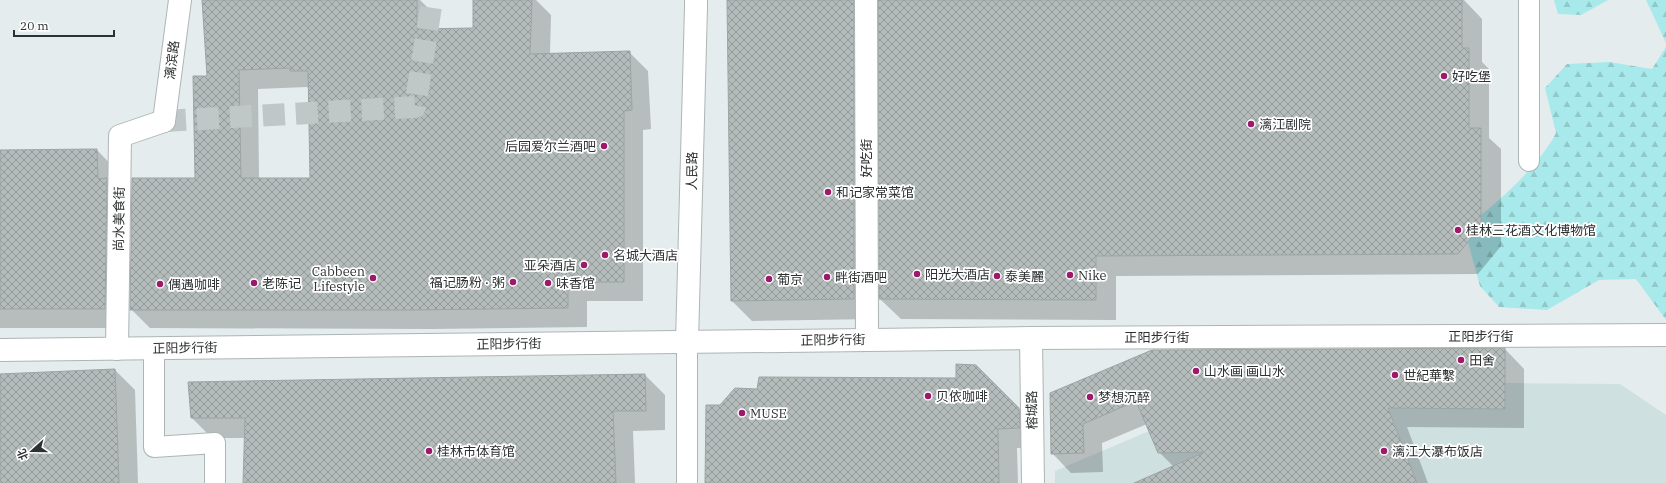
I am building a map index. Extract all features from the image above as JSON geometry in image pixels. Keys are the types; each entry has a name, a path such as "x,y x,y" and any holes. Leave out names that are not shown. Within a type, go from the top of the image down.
{"street":[{"name":"漓滨路","path":"164,121 180,0"},
{"name":"好吃街","path":"866,0 867,340"},
{"name":"人民路","path":"687,342 696,4"},
{"name":"尚水美食街","path":"117,349 120,136 164,121"},
{"name":"正阳步行街","path":"0,350 1031,338 1666,335"},
{"name":"榕城路","path":"1031,338 1033,483"}],"lane":[{"path":"1529,0 1529,161"},
{"path":"687,342 687,483"},
{"path":"154,349 154,447 215,444 215,483"}],"shaded area":[{"name":"漓江大瀑布饭店","path":"1505,383 1620,384 1666,415 1666,483 1055,483 1055,471 1149,431 1376,408 1505,409"}],"green space":[{"path":"1554,0 1608,0 1581,15 1558,14"},
{"path":"1646,0 1666,0 1666,43"},
{"path":"1666,47 1666,320 1636,279 1599,280 1547,310 1499,307 1480,286 1468,242 1481,226 1481,215 1523,177 1542,155 1556,133 1545,88 1567,64 1609,62 1652,69"}],"building":[{"path":"202,0 417,0 417,29 473,28 473,0 532,0 530,54 630,51 632,110 624,111 624,282 568,282 568,308 411,310 130,310 132,178 195,178 193,76 207,76","holes":["290,68 290,71 308,71 310,178 241,178 239,70"]},
{"path":"727,0 854,0 854,299 731,301"},
{"path":"878,0 1462,0 1462,48 1469,48 1469,128 1481,128 1481,226 1458,254 1096,256 1096,300 879,299"},
{"path":"97,149 98,179 107,178 105,309 0,309 0,150"},
{"path":"1505,348 1505,409 1388,408 1417,483 1134,483 1205,452 1158,453 1136,401 1083,424 1084,453 1051,454 1050,393 1152,350"},
{"path":"956,364 976,365 1019,408 1020,428 998,429 999,483 705,483 706,405 720,405 735,388 757,389 759,377 956,378"},
{"path":"115,369 119,483 0,483 0,374"},
{"name":"桂林市体育馆","path":"645,374 646,411 613,411 616,483 243,483 245,418 191,418 188,382"}],"tunnel":[{"path":"164,121 415,107 432,0"}],"place":[{"name":"好吃堡","path":"1444,76"},
{"name":"漓江剧院","path":"1251,124"},
{"name":"后园爱尔兰酒吧","path":"604,146"},
{"name":"和记家常菜馆","path":"828,192"},
{"name":"桂林三花酒文化博物馆","path":"1458,230"},
{"name":"名城大酒店","path":"605,255"},
{"name":"亚朵酒店","path":"584,265"},
{"name":"阳光大酒店","path":"917,274"},
{"name":"Nike","path":"1070,275"},
{"name":"泰美麗","path":"997,276"},
{"name":"畔街酒吧","path":"827,277"},
{"name":"Cabbeen Lifestyle","path":"373,278"},
{"name":"葡京","path":"769,279"},
{"name":"福记肠粉 · 粥","path":"513,282"},
{"name":"老陈记","path":"254,283"},
{"name":"味香馆","path":"548,283"},
{"name":"偶遇咖啡","path":"160,284"},
{"name":"田舍","path":"1461,360"},
{"name":"山水画 画山水","path":"1196,371"},
{"name":"世紀華繫","path":"1395,375"},
{"name":"贝依咖啡","path":"928,396"},
{"name":"梦想沉醉","path":"1090,397"},
{"name":"MUSE","path":"742,413"},
{"name":"桂林市体育馆","path":"429,451"},
{"name":"漓江大瀑布饭店","path":"1384,451"}]}
